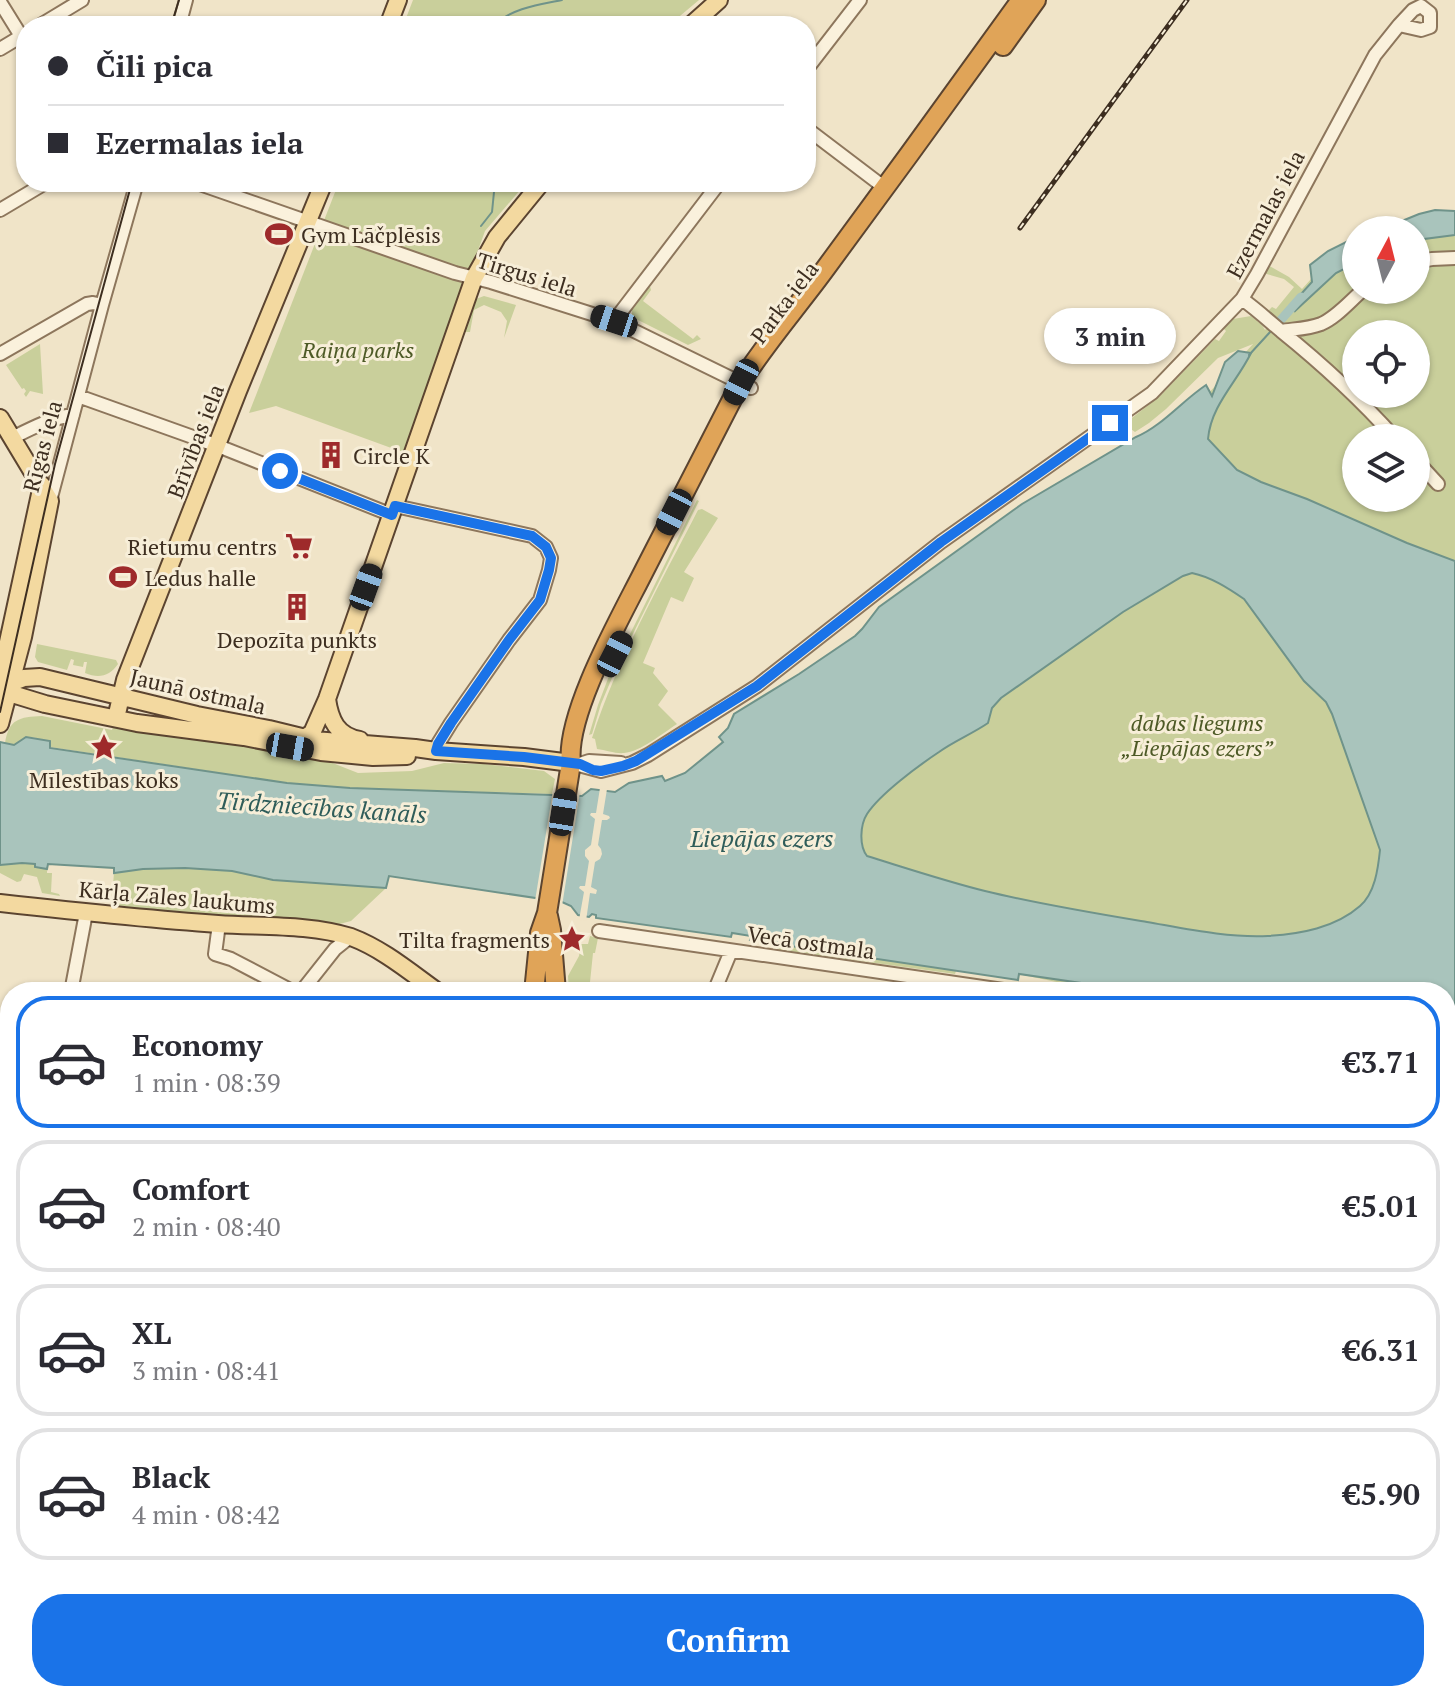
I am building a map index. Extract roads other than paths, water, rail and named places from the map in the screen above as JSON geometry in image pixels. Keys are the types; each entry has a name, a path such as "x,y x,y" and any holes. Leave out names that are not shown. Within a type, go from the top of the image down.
{"highway":[{"name":"Parka iela","path":"547,913 567,787 581,751 596,696 746,385 773,335 885,188 1021,0"},
{"name":"Parka iela","path":"746,385 783,342 876,219 1036,0"},
{"path":"535,982 540,933 547,913"},
{"path":"547,913 555,982"}],"main road":[{"path":"701,16 719,0"},
{"name":"Brīvības iela","path":"116,718 120,696 320,192"},
{"path":"297,742 312,733 327,699 474,278 497,237 534,192"},
{"path":"0,418 50,501"},
{"name":"Rīgas iela","path":"0,726 4,686 42,485"},
{"name":"Rīgas iela","path":"4,686 23,637 50,501"},
{"path":"23,637 21,648 26,665 40,677"},
{"name":"Jaunā ostmala","path":"4,686 24,678 40,677 297,742 333,754 373,757 436,751"},
{"name":"Jaunā ostmala","path":"4,686 45,704 244,737 381,745 576,764"},
{"path":"327,699 329,716 342,734 381,745"},
{"path":"0,726 10,710 45,704"},
{"name":"Kārļa Zāles laukums","path":"0,903 86,913 320,930 350,937 378,950 424,982"}],"street":[{"path":"56,16 82,0"},
{"path":"816,57 860,0"},
{"path":"0,2 16,26"},
{"name":"Ezermalas iela","path":"576,764 601,771 632,763 757,686 941,542 1134,407 1165,381 1242,299 1375,55 1399,25"},
{"path":"816,136 885,188"},
{"path":"0,210 30,192"},
{"name":"Rīgas iela","path":"50,501 134,192"},
{"name":"Tirgus iela","path":"222,192 455,273 614,321 746,385"},
{"path":"614,321 712,192"},
{"path":"1430,259 1455,258"},
{"path":"1242,299 1333,374 1382,424"},
{"path":"0,354 87,304 102,305"},
{"path":"1281,331 1320,324 1347,304"},
{"path":"78,396 394,510 532,536 546,547 551,558 540,600 451,723 436,751"},
{"path":"12,438 57,417 73,415"},
{"path":"1430,475 1438,484"},
{"path":"73,982 86,913"},
{"path":"219,924 215,954 275,982"},
{"name":"Vecā ostmala","path":"599,931 947,982"},
{"path":"309,982 335,949 350,937"},
{"path":"718,982 731,951"}],"water":[{"path":"1435,210 1455,211 1455,235 1430,238 1430,216 1414,216"},
{"path":"1342,244 1342,270 1295,311 1292,304 1312,282 1310,265"},
{"name":"Liepājas ezers","path":"1238,351 1251,353 1219,404 1208,439 1237,470 1455,561 1455,982 1074,982 1019,974 1018,980 750,940 751,936 732,933 731,937 596,918 592,914 589,917 578,915 571,906 562,902 389,876 386,888 273,880 232,871 185,868 114,873 114,868 48,864 47,869 35,867 35,864 0,865 0,742 14,745 26,737 50,741 50,748 287,783 350,788 582,796 591,789 615,792 629,783 662,776 665,781 685,773 723,742 719,737 728,728 734,714 855,636 879,607 1022,504 1155,426 1206,385 1212,396 1225,362","holes":["1192,573 1219,583 1244,599 1304,681 1326,702 1332,714 1380,850 1372,888 1365,901 1350,914 1328,925 1292,934 1223,934 1005,896 867,856 862,829 873,806 921,765 988,723 992,708 1001,698 1123,612 1183,576"]}],"waterway":[{"path":"508,16 562,0"},
{"path":"481,226 492,212 494,192"},
{"path":"1279,322 1301,297"},
{"path":"1249,355 1271,331"}],"tram line":[{"path":"174,16 179,0"},
{"path":"0,712 55,464 129,192"}],"railway":[{"path":"1020,228 1187,0"}],"place":[{"name":"Gym Lāčplēsis","path":"279,234"},
{"name":"Circle K","path":"331,455"},
{"name":"Rietumu centrs","path":"299,546"},
{"name":"Ledus halle","path":"123,577"},
{"name":"Depozīta punkts","path":"297,607"},
{"name":"Mīlestības koks","path":"104,747"},
{"name":"Tilta fragments","path":"572,939"}],"park label":[{"name":"Raiņa parks","path":"358,349"},
{"name":"dabas liegums „Liepājas ezers”","path":"1197,734"}],"water label":[{"name":"Tirdzniecības kanāls","path":"322,807"}]}
